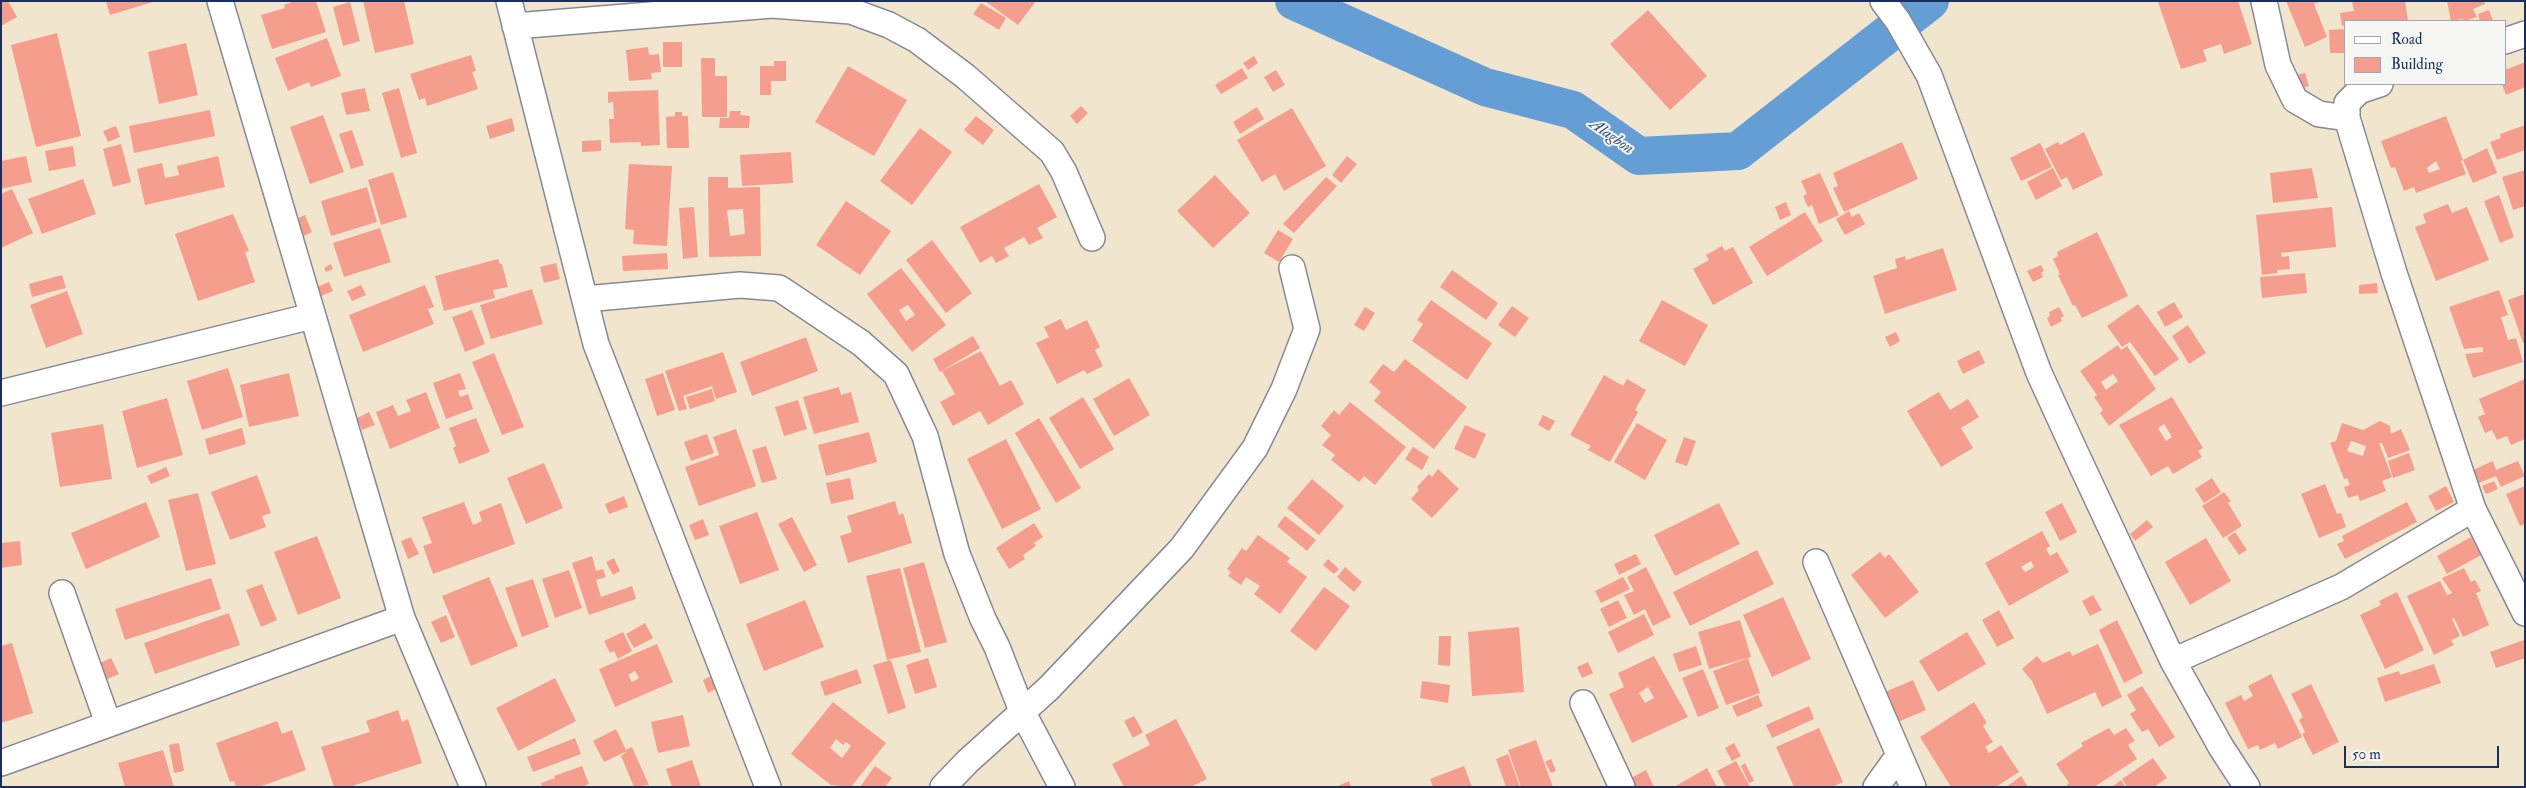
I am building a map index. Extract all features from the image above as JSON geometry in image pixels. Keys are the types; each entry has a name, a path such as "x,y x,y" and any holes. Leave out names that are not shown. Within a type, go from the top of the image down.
{"street":[{"path":"220,1 402,618 473,787"},
{"path":"509,1 596,344 768,787"},
{"path":"1883,1 1898,21 1929,76 2040,373 2173,661 2221,747 2247,787"},
{"path":"2264,1 2278,65 2295,100 2319,114 2347,118"},
{"path":"515,26 772,5 851,11 889,25 917,40 965,76 1052,152 1064,172 1092,238"},
{"path":"2506,41 2525,34"},
{"path":"2377,85 2359,91 2346,103 2347,118 2394,273 2473,509 2525,613"},
{"path":"943,787 1062,675 1182,548 1255,448 1284,389 1307,329 1292,268"},
{"path":"585,299 740,285 779,288 861,343 896,374 925,436 957,554 1022,711 1062,787"},
{"path":"1,394 312,316"},
{"path":"2173,661 2341,587 2473,509"},
{"path":"1816,562 1914,787"},
{"path":"62,594 108,723"},
{"path":"1,762 402,618"},
{"path":"1583,704 1622,787"},
{"path":"1876,787 1899,755"}],"building":[{"path":"1,1 8,1 17,17 1,26"},
{"path":"106,1 153,1 153,2 110,15"},
{"path":"295,1 316,1 326,32 272,49 261,15 285,8 284,5"},
{"path":"363,1 404,1 414,44 375,53"},
{"path":"985,1 1036,1 1018,25"},
{"path":"2238,1 2252,44 2224,54 2221,44 2203,50 2207,61 2181,69 2158,2"},
{"path":"2286,1 2321,1 2314,4 2327,37 2305,47"},
{"path":"2352,1 2405,1 2408,20 2344,20 2344,25 2342,26 2340,13 2354,11"},
{"path":"2447,1 2484,1 2485,4 2473,9 2477,17 2468,20 2451,20"},
{"path":"350,2 360,41 343,46 333,7"},
{"path":"981,3 1006,18 999,30 973,14"},
{"path":"1648,10 1707,76 1670,110 1610,44"},
{"path":"2489,10 2493,20 2480,20 2478,14"},
{"path":"2344,29 2344,53 2330,53 2329,30"},
{"path":"57,33 81,136 36,147 11,45"},
{"path":"327,38 341,76 311,87 309,82 288,91 275,58"},
{"path":"663,42 682,42 682,67 663,67"},
{"path":"186,43 198,95 159,104 148,52"},
{"path":"648,47 649,55 659,54 661,72 651,73 652,79 629,81 626,50"},
{"path":"471,55 476,71 472,72 478,89 427,106 425,98 419,100 410,74"},
{"path":"1254,56 1258,63 1248,70 1243,63"},
{"path":"701,58 715,58 715,76 727,76 727,117 702,117"},
{"path":"774,61 786,61 786,81 771,81 771,95 760,95 760,66 774,66"},
{"path":"2525,62 2525,87 2506,95 2502,85 2506,85 2506,70"},
{"path":"848,66 907,100 874,156 815,122"},
{"path":"1242,68 1248,78 1221,94 1215,85"},
{"path":"1276,70 1285,85 1273,92 1264,77"},
{"path":"2305,73 2309,86 2300,89 2296,75"},
{"path":"365,88 370,111 346,115 341,93"},
{"path":"399,88 417,153 401,158 382,93"},
{"path":"658,90 660,145 641,146 641,142 610,143 609,119 614,119 613,102 608,103 608,92"},
{"path":"1081,106 1088,113 1077,124 1070,116"},
{"path":"1257,107 1264,119 1240,134 1233,122"},
{"path":"1292,108 1326,166 1284,191 1275,174 1262,182 1237,140"},
{"path":"210,110 215,136 134,153 129,126"},
{"path":"730,111 741,111 740,115 750,116 749,128 719,128 720,118 729,118"},
{"path":"675,112 682,112 682,116 688,116 689,148 667,148 666,117 675,116"},
{"path":"323,115 344,172 310,184 290,127"},
{"path":"976,116 994,130 983,145 964,130"},
{"path":"2446,116 2463,160 2461,161 2466,174 2416,193 2414,187 2404,191 2395,167 2391,168 2381,141","holes":["2436,161 2440,169 2429,173 2427,168"]},
{"path":"512,118 515,131 490,139 486,126"},
{"path":"2525,125 2525,150 2497,160 2490,142 2501,138 2500,134"},
{"path":"116,126 120,137 108,142 103,131"},
{"path":"920,128 952,152 912,205 880,181"},
{"path":"352,130 364,165 351,169 339,134"},
{"path":"2084,132 2103,175 2073,190 2067,177 2061,180 2045,149 2058,142 2060,145"},
{"path":"601,140 601,151 582,152 582,141"},
{"path":"1902,142 1918,179 1844,212 1833,188 1838,186 1833,173"},
{"path":"2040,143 2052,167 2021,181 2010,158"},
{"path":"121,144 131,182 113,187 103,149"},
{"path":"73,146 76,166 49,171 45,151"},
{"path":"2487,148 2497,173 2473,183 2463,160"},
{"path":"791,152 793,183 742,186 740,155"},
{"path":"26,156 32,182 1,189 1,161"},
{"path":"218,156 225,187 145,205 137,169 162,163 165,178 179,175 177,166"},
{"path":"1347,156 1357,164 1341,183 1332,175"},
{"path":"629,164 672,166 667,246 633,244 634,230 625,229"},
{"path":"2053,168 2062,186 2036,200 2027,182"},
{"path":"2312,168 2318,198 2273,203 2270,173"},
{"path":"2525,170 2525,206 2513,210 2502,177"},
{"path":"393,172 407,217 381,225 368,180"},
{"path":"1820,173 1839,215 1819,224 1812,205 1808,207 1803,196 1807,194 1801,181"},
{"path":"1215,175 1250,213 1213,248 1177,211"},
{"path":"708,177 728,177 728,188 760,187 761,256 709,257","holes":["743,209 745,234 730,236 727,210"]},
{"path":"1326,177 1337,186 1294,233 1283,224"},
{"path":"83,179 96,214 42,234 28,199"},
{"path":"1039,184 1057,217 1037,228 1043,238 1029,245 1024,237 1004,248 1009,256 996,263 992,256 980,263 960,227"},
{"path":"367,187 377,222 331,236 321,201"},
{"path":"12,189 33,233 1,248 1,194"},
{"path":"2499,195 2514,237 2500,243 2484,201"},
{"path":"846,201 891,231 860,275 816,245"},
{"path":"1786,202 1791,215 1780,220 1775,207"},
{"path":"2448,204 2452,213 2467,207 2489,260 2436,281 2415,227 2426,223 2423,214"},
{"path":"694,207 698,257 683,259 679,208"},
{"path":"2332,207 2336,247 2281,253 2282,257 2289,256 2290,269 2277,270 2278,273 2262,275 2256,215"},
{"path":"1849,211 1852,217 1859,213 1865,224 1845,235 1836,219"},
{"path":"1805,212 1823,241 1767,276 1749,247"},
{"path":"233,214 249,251 245,252 255,282 198,301 175,234"},
{"path":"305,215 312,232 304,236 296,219"},
{"path":"380,228 391,262 344,277 333,243"},
{"path":"1278,230 1293,239 1279,262 1264,253"},
{"path":"2097,232 2128,296 2082,318 2075,305 2073,306 2058,275 2060,274 2053,259 2058,256 2057,252"},
{"path":"932,240 972,293 946,313 906,260"},
{"path":"1722,246 1725,251 1733,247 1753,283 1713,305 1693,269 1709,260 1706,255"},
{"path":"1943,248 1957,290 1885,314 1873,276 1897,268 1895,259 1905,256 1906,260"},
{"path":"667,253 668,269 623,271 622,256"},
{"path":"498,259 500,264 502,264 508,287 493,290 495,298 444,311 435,276"},
{"path":"556,263 560,279 544,283 540,267"},
{"path":"331,264 333,269 326,272 324,268"},
{"path":"2041,265 2044,271 2041,273 2043,277 2033,282 2027,271"},
{"path":"901,268 946,325 912,352 867,294","holes":["908,305 915,315 906,321 899,310"]},
{"path":"1452,270 1498,303 1486,320 1440,287"},
{"path":"2305,273 2307,293 2262,298 2260,277"},
{"path":"62,275 66,288 32,297 29,284"},
{"path":"329,282 333,291 321,296 317,287"},
{"path":"2377,283 2378,293 2359,294 2359,285"},
{"path":"361,285 366,295 352,301 347,291"},
{"path":"425,285 434,307 428,309 434,324 363,352 349,315"},
{"path":"532,289 543,324 491,339 480,305"},
{"path":"2499,290 2508,315 2501,317 2508,340 2516,338 2523,362 2473,378 2465,354 2483,352 2483,347 2464,349 2449,307"},
{"path":"67,291 83,334 46,348 30,305"},
{"path":"2525,294 2525,342 2523,343 2508,300"},
{"path":"1431,300 1492,343 1467,380 1412,341 1423,324 1417,320"},
{"path":"1662,300 1708,325 1685,366 1639,341"},
{"path":"2174,302 2183,317 2165,327 2157,312"},
{"path":"2138,304 2179,359 2155,376 2130,342 2122,347 2107,326"},
{"path":"1512,306 1529,318 1515,337 1498,325"},
{"path":"1365,307 1375,313 1364,331 1354,325"},
{"path":"2059,307 2064,316 2061,318 2062,321 2051,327 2047,318 2050,316 2049,312"},
{"path":"472,310 485,344 465,352 452,317"},
{"path":"1061,319 1066,330 1087,320 1100,347 1095,350 1103,366 1087,374 1084,370 1057,384 1036,343 1049,337 1044,327"},
{"path":"2188,325 2206,353 2189,364 2172,336"},
{"path":"1896,332 1900,341 1890,347 1885,337"},
{"path":"973,336 980,348 940,372 933,359"},
{"path":"806,337 818,371 752,396 740,362"},
{"path":"2118,345 2121,350 2127,346 2156,389 2109,426 2100,413 2103,410 2094,397 2097,395 2080,371","holes":["2113,374 2118,381 2106,390 2101,382"]},
{"path":"1979,350 1985,363 1963,374 1957,361"},
{"path":"981,351 1000,386 1011,380 1024,404 988,425 980,411 953,426 940,402 955,394 942,371"},
{"path":"723,352 737,392 716,399 712,386 683,396 687,409 679,411 665,371"},
{"path":"494,353 524,427 502,435 472,362"},
{"path":"1405,359 1467,407 1434,449 1374,401 1381,392 1369,382 1383,364 1394,372"},
{"path":"228,368 243,417 202,430 187,381"},
{"path":"289,373 299,416 249,427 240,385"},
{"path":"460,373 466,389 458,391 460,397 468,394 473,409 446,419 433,383"},
{"path":"663,373 675,410 657,416 645,379"},
{"path":"1604,375 1623,386 1627,379 1646,390 1635,410 1638,412 1610,462 1588,450 1591,446 1570,435"},
{"path":"1129,378 1150,415 1114,436 1093,399"},
{"path":"2525,379 2525,439 2511,445 2507,436 2497,440 2492,430 2485,433 2478,417 2485,414 2479,399"},
{"path":"839,387 841,395 851,392 859,422 814,434 803,397"},
{"path":"712,389 715,401 690,409 686,397"},
{"path":"426,392 440,428 390,449 376,412 393,405 398,416 411,411 406,400"},
{"path":"1939,392 1950,410 1968,399 1979,417 1961,428 1973,448 1941,467 1907,411"},
{"path":"1083,397 1114,449 1080,469 1049,418"},
{"path":"2172,397 2203,448 2198,451 2202,457 2173,474 2168,466 2151,476 2119,425","holes":["2164,424 2172,437 2166,441 2158,428"]},
{"path":"167,398 183,455 137,468 122,411"},
{"path":"798,400 807,429 784,436 775,407"},
{"path":"1350,402 1406,447 1375,485 1364,476 1359,482 1331,460 1335,455 1322,445 1331,435 1321,426 1334,410 1339,415"},
{"path":"369,412 375,425 362,430 357,418"},
{"path":"1543,415 1555,421 1549,431 1538,425"},
{"path":"476,418 490,452 459,464 453,448 456,446 449,428"},
{"path":"1039,418 1081,488 1056,503 1015,433"},
{"path":"2380,421 2390,426 2391,434 2401,429 2410,450 2388,458 2382,443 2379,443 2392,477 2382,481 2386,491 2360,501 2358,495 2348,498 2344,487 2350,485 2347,478 2344,479 2330,443 2336,441 2342,423 2363,430","holes":["2351,441 2366,446 2363,456 2347,451"]},
{"path":"1637,423 1667,440 1645,480 1614,462"},
{"path":"103,424 112,479 60,487 51,433"},
{"path":"1465,425 1486,434 1475,459 1454,449"},
{"path":"242,428 246,444 209,455 205,439"},
{"path":"736,429 756,486 699,506 685,467 719,455 713,437"},
{"path":"869,432 877,462 826,476 818,445"},
{"path":"707,434 714,453 691,461 684,442"},
{"path":"1684,437 1696,441 1687,466 1675,462"},
{"path":"1006,439 1041,509 1002,529 967,459"},
{"path":"766,446 777,479 762,483 752,450"},
{"path":"1413,447 1429,457 1422,470 1405,459"},
{"path":"2409,453 2415,470 2393,478 2388,461"},
{"path":"2493,461 2496,470 2518,461 2525,476 2501,487 2496,476 2479,483 2473,470"},
{"path":"544,463 563,508 526,524 507,478"},
{"path":"166,467 170,476 151,484 147,476"},
{"path":"1438,469 1459,489 1432,518 1411,499 1419,490 1417,487 1429,474 1432,477"},
{"path":"257,475 271,513 262,516 266,527 230,540 211,492"},
{"path":"850,478 854,499 831,504 826,483"},
{"path":"2212,478 2221,492 2204,503 2195,489"},
{"path":"1312,479 1344,506 1319,535 1287,508"},
{"path":"2494,481 2498,489 2486,494 2482,486"},
{"path":"2325,484 2337,514 2341,513 2346,527 2319,538 2301,494"},
{"path":"2446,486 2454,502 2436,511 2428,496"},
{"path":"2525,486 2525,524 2520,526 2506,494"},
{"path":"2224,492 2231,501 2228,503 2242,526 2223,538 2202,506"},
{"path":"198,493 216,564 186,571 168,500"},
{"path":"624,496 628,507 609,514 605,504"},
{"path":"895,501 899,515 903,513 912,543 848,563 840,536 852,532 847,516"},
{"path":"146,502 160,537 86,569 71,533"},
{"path":"464,502 473,525 482,521 479,512 501,503 515,544 433,574 423,546 432,543 422,517"},
{"path":"2407,502 2417,522 2345,559 2337,544 2344,541 2342,536"},
{"path":"1719,503 1740,544 1675,576 1654,535"},
{"path":"2062,503 2077,532 2060,541 2045,512"},
{"path":"757,512 779,570 740,584 719,526"},
{"path":"1285,516 1316,540 1307,551 1277,526"},
{"path":"792,517 817,565 804,572 778,524"},
{"path":"703,519 709,535 695,540 689,525"},
{"path":"2147,520 2153,527 2135,541 2130,534"},
{"path":"1034,523 1043,537 1034,543 1036,546 1023,555 1025,559 1009,569 996,548"},
{"path":"2042,531 2050,546 2046,549 2050,556 2057,552 2069,572 2009,606 1985,563","holes":["2031,561 2034,567 2025,572 2021,567"]},
{"path":"2235,532 2247,550 2239,555 2227,538"},
{"path":"1258,535 1290,558 1287,562 1307,577 1280,614 1254,594 1260,586 1246,577 1241,585 1228,576 1231,572 1227,569 1242,548 1246,551"},
{"path":"317,536 341,598 298,615 274,552"},
{"path":"411,537 419,554 408,559 401,541"},
{"path":"2471,537 2481,555 2447,574 2437,556"},
{"path":"2206,538 2231,581 2190,605 2165,562"},
{"path":"20,541 22,565 1,568 1,543"},
{"path":"1757,550 1774,584 1690,626 1673,592"},
{"path":"1880,552 1885,558 1889,554 1919,592 1885,618 1851,575"},
{"path":"1636,554 1641,564 1619,575 1614,564"},
{"path":"592,556 596,571 603,569 606,577 596,580 601,597 632,586 636,599 589,615 572,563"},
{"path":"614,558 620,571 613,575 606,562"},
{"path":"1328,559 1339,569 1334,574 1323,565"},
{"path":"924,562 947,642 925,648 903,568"},
{"path":"1345,567 1362,582 1354,592 1337,577"},
{"path":"1646,567 1671,617 1653,626 1645,609 1634,615 1624,595 1634,591 1627,577"},
{"path":"900,568 921,652 887,660 866,576"},
{"path":"2464,568 2471,582 2475,580 2481,591 2476,593 2489,625 2463,637 2454,618 2452,619 2460,636 2451,640 2454,645 2434,655 2407,596 2440,581 2447,595 2452,593 2442,578"},
{"path":"569,570 582,608 555,618 542,579"},
{"path":"489,577 518,646 471,666 442,596"},
{"path":"1623,577 1630,589 1601,603 1595,591"},
{"path":"211,578 221,609 125,640 115,609"},
{"path":"533,579 549,627 522,637 505,588"},
{"path":"262,584 277,620 261,627 246,590"},
{"path":"1324,587 1350,606 1316,651 1290,631"},
{"path":"2397,592 2424,650 2385,669 2360,615 2381,605 2379,601"},
{"path":"2093,595 2102,610 2090,616 2082,601"},
{"path":"1783,597 1811,659 1772,677 1743,615"},
{"path":"805,600 824,647 764,671 746,624"},
{"path":"1618,600 1627,618 1609,627 1600,609"},
{"path":"1999,610 2014,638 1997,647 1982,620"},
{"path":"229,613 240,645 155,674 144,643"},
{"path":"1644,614 1654,635 1618,653 1608,632"},
{"path":"446,615 455,637 441,643 431,622"},
{"path":"1740,620 1751,657 1709,669 1698,632"},
{"path":"2117,620 2143,673 2124,683 2099,630"},
{"path":"645,623 653,638 634,648 626,634"},
{"path":"1519,627 1524,692 1472,696 1468,632"},
{"path":"623,632 632,651 618,659 614,651 610,653 604,641"},
{"path":"1967,632 1986,664 1938,692 1919,661"},
{"path":"1439,636 1451,636 1450,666 1438,665"},
{"path":"2524,640 2525,658 2496,668 2490,652"},
{"path":"12,643 33,713 1,723 1,646"},
{"path":"657,644 673,682 615,707 599,669","holes":["635,671 639,678 632,682 628,675"]},
{"path":"2098,644 2122,697 2102,707 2095,692 2047,714 2032,681 2022,669 2037,656 2043,663 2070,651 2072,656"},
{"path":"1696,646 1702,665 1679,672 1673,654"},
{"path":"1654,656 1688,717 1632,743 1609,694 1624,687 1618,673","holes":["1648,687 1654,698 1645,703 1639,693"]},
{"path":"111,658 119,674 107,679 100,663"},
{"path":"928,658 937,687 915,694 906,665"},
{"path":"1748,658 1760,693 1726,705 1713,671"},
{"path":"891,660 906,708 888,714 873,665"},
{"path":"1588,662 1593,673 1582,678 1577,667"},
{"path":"2434,664 2441,683 2385,702 2377,678 2399,671 2400,675"},
{"path":"857,669 862,683 825,696 820,682"},
{"path":"1703,669 1719,708 1698,717 1682,678"},
{"path":"2271,674 2302,737 2278,749 2275,743 2260,750 2258,745 2248,749 2225,703 2241,695 2244,701 2253,696 2248,686"},
{"path":"713,675 718,688 708,693 703,680"},
{"path":"555,678 576,721 518,751 496,708"},
{"path":"1913,680 1926,710 1898,722 1885,692"},
{"path":"1422,681 1450,685 1448,703 1420,698"},
{"path":"2311,684 2339,742 2313,755 2302,734 2305,732 2299,720 2303,717 2291,694"},
{"path":"2142,686 2175,737 2159,747 2148,729 2142,732 2130,714 2136,710 2127,695"},
{"path":"1758,695 1763,706 1737,717 1732,706"},
{"path":"833,702 886,743 851,787 831,785 791,754","holes":["836,739 843,745 846,742 851,746 842,758 830,748"]},
{"path":"1974,702 1987,723 1983,726 1993,742 1985,747 1989,753 2001,745 2019,772 1996,787 1951,787 1920,737"},
{"path":"1809,706 1814,719 1772,738 1766,725"},
{"path":"398,710 402,722 408,719 422,763 349,787 334,787 321,747 370,732 366,721"},
{"path":"683,715 690,746 658,753 651,722"},
{"path":"1134,716 1143,732 1133,738 1124,721"},
{"path":"1176,719 1207,779 1191,787 1124,787 1112,764 1150,745 1145,735"},
{"path":"277,721 282,734 292,730 306,770 259,787 236,787 234,781 230,782 216,743"},
{"path":"1819,728 1843,782 1832,787 1794,787 1776,747"},
{"path":"2109,728 2114,735 2126,728 2135,741 2128,745 2137,759 2094,787 2068,787 2069,783 2056,764 2083,746 2081,743"},
{"path":"616,729 626,750 632,747 649,785 634,787 621,756 627,751 604,762 593,741"},
{"path":"575,738 581,754 533,772 527,757"},
{"path":"1536,740 1553,787 1521,787 1508,750"},
{"path":"179,743 184,771 174,773 169,745"},
{"path":"1734,743 1741,756 1732,761 1725,748"},
{"path":"163,750 174,787 125,787 118,763"},
{"path":"1508,754 1520,787 1506,787 1496,759"},
{"path":"2153,758 2167,778 2154,787 2127,787 2122,779"},
{"path":"1551,759 1556,771 1551,773 1545,762"},
{"path":"692,760 701,787 672,787 666,769"},
{"path":"1736,761 1751,787 1726,787 1717,771"},
{"path":"1745,763 1754,781 1749,783 1741,766"},
{"path":"582,766 589,784 582,787 542,787 541,783 555,778 554,776"},
{"path":"875,766 892,778 885,787 860,787"},
{"path":"1464,766 1472,787 1433,787 1430,779"},
{"path":"1707,768 1717,787 1674,787"},
{"path":"1646,770 1654,787 1633,787 1629,779"},
{"path":"2021,776 2028,787 2006,787"},
{"path":"2121,780 2125,787 2112,787"},
{"path":"1349,781 1351,787 1336,787"}],"waterway":[{"name":"Alagbon","path":"1294,1 1485,87 1573,110 1639,156 1738,151 1930,1"}]}
